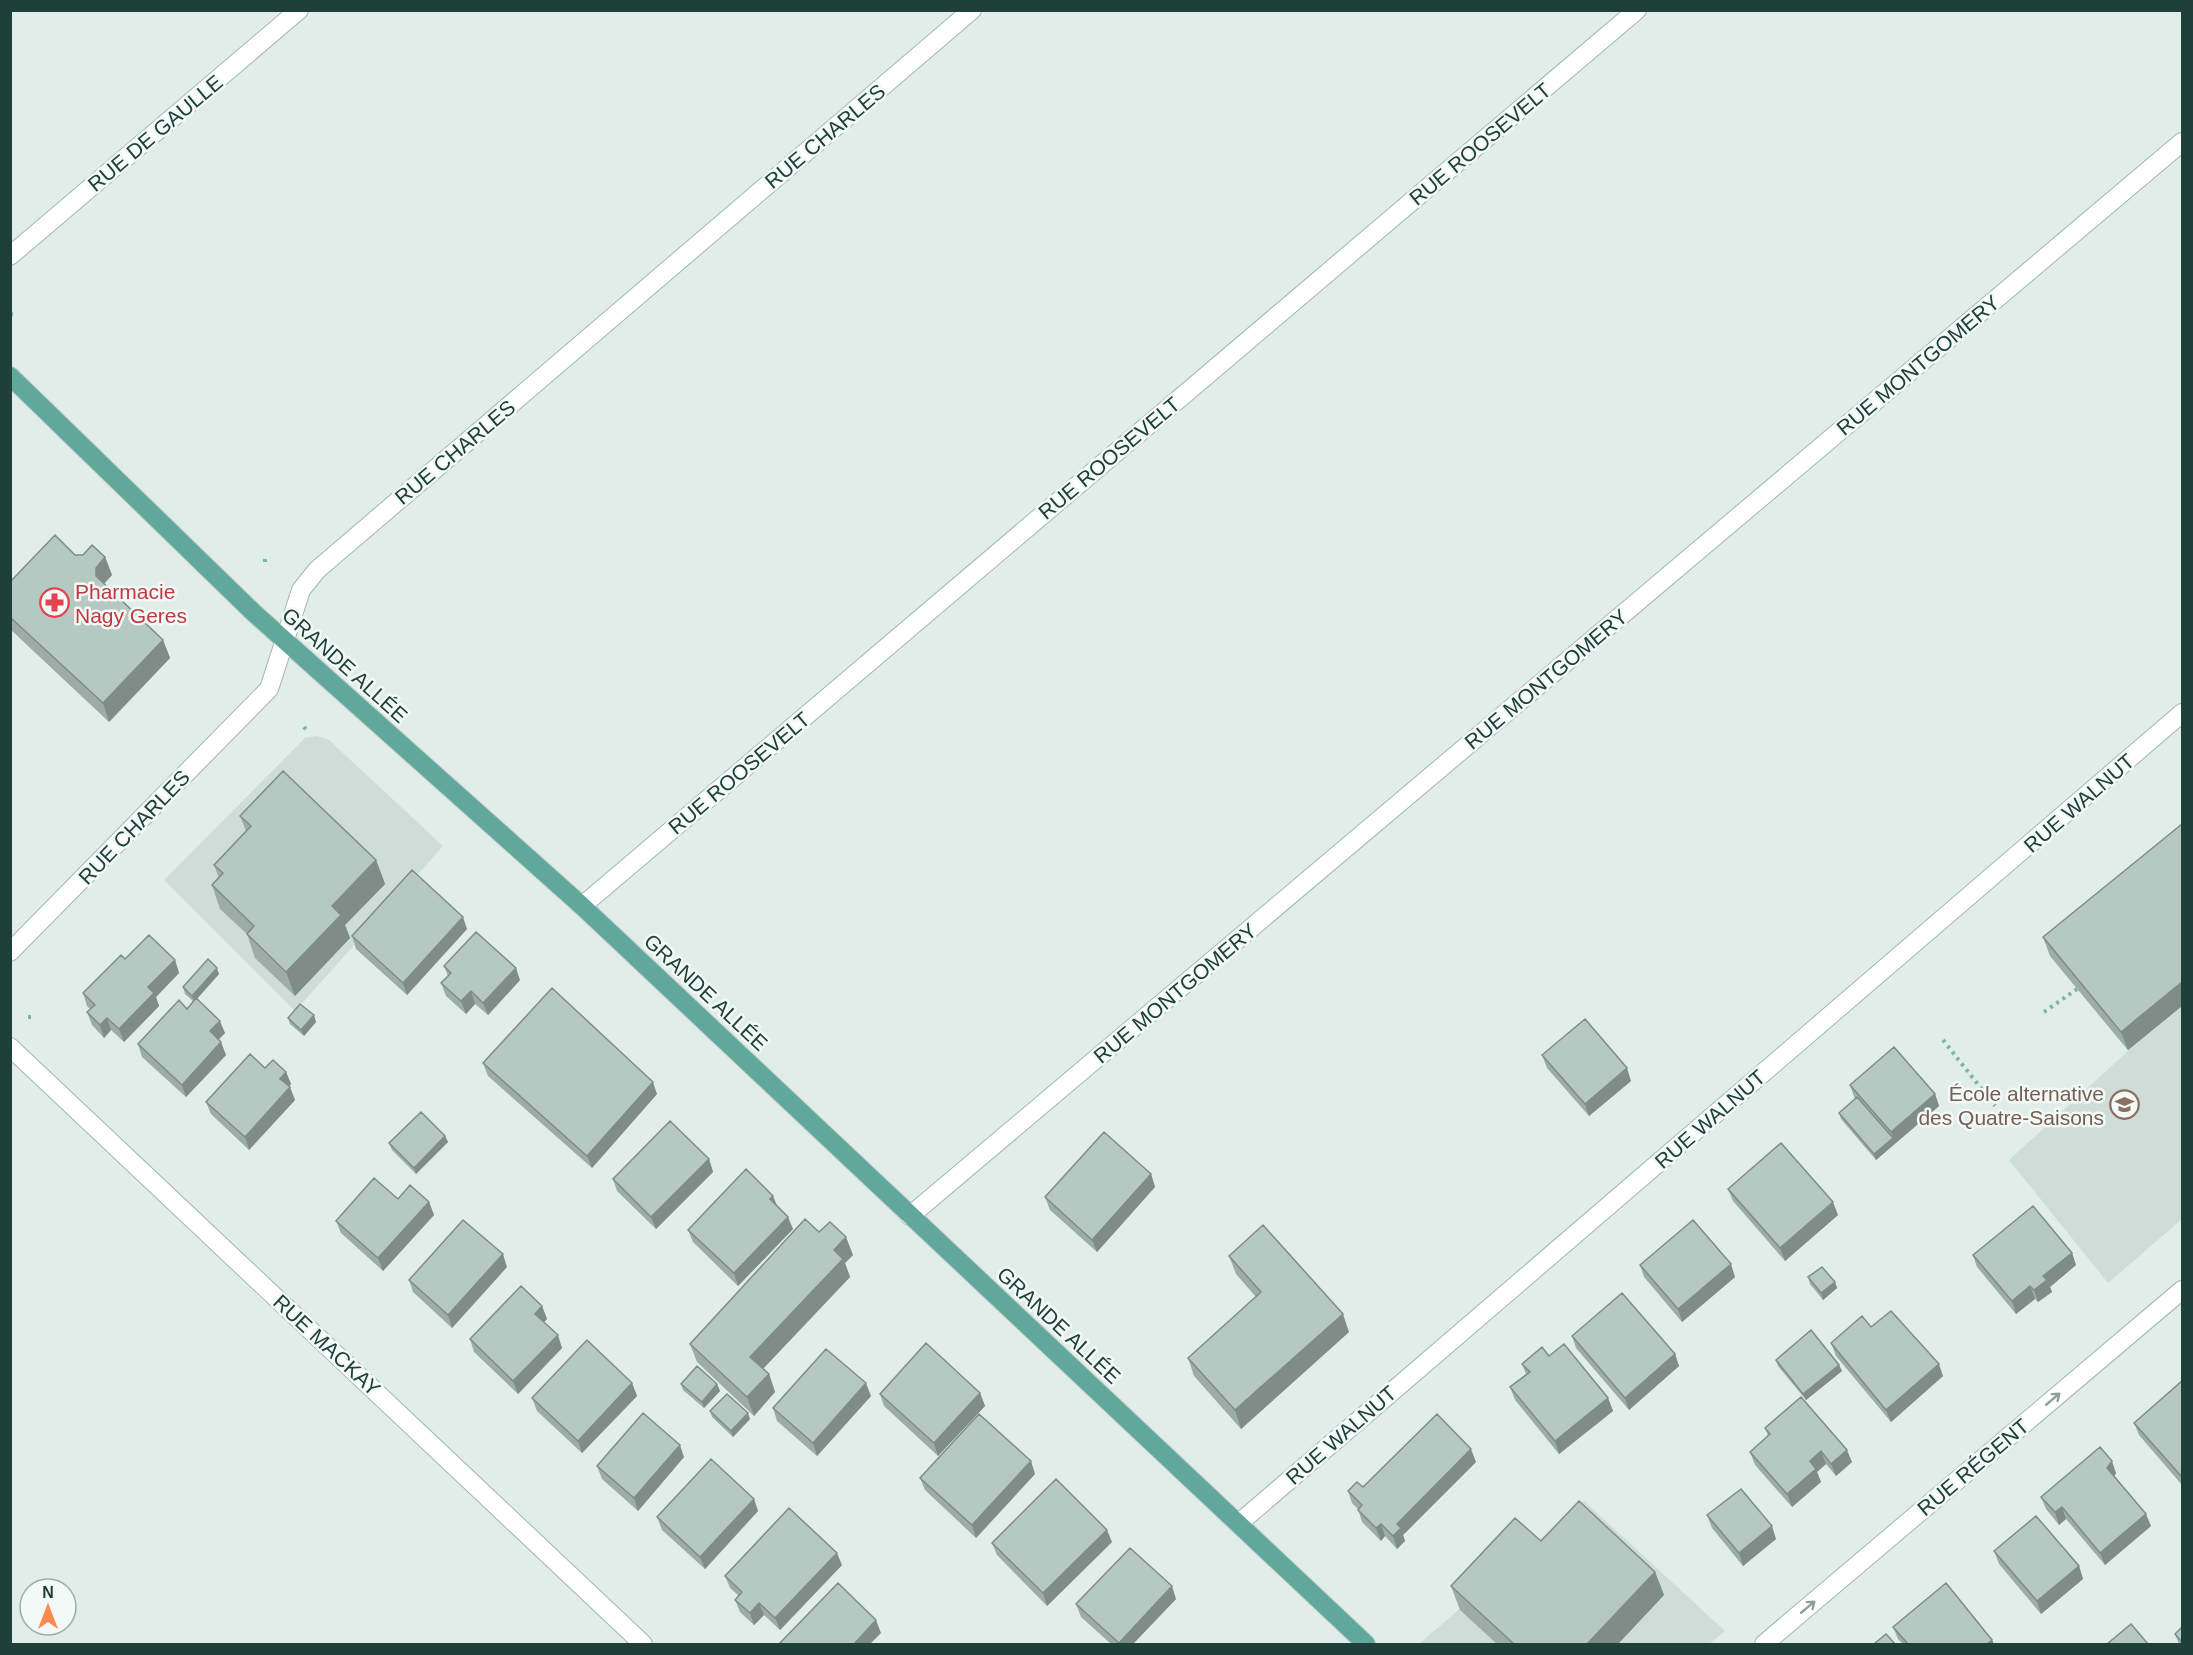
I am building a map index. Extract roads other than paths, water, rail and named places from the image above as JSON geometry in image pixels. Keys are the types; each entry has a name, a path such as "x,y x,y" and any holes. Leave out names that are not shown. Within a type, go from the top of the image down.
{"main road":[{"name":"GRANDE ALLÉE","path":"10,376 285,641 582,906 1366,1644"}],"street":[{"name":"RUE DE GAULLE","path":"10,256 299,10"},
{"name":"RUE CHARLES","path":"10,952 269,689 301,590 317,570 972,10"},
{"name":"RUE ROOSEVELT","path":"582,906 1637,10"},
{"name":"RUE MONTGOMERY","path":"910,1216 2182,142"},
{"name":"RUE WALNUT","path":"1238,1524 2182,713"},
{"name":"RUE MACKAY","path":"10,1047 643,1644"},
{"name":"RUE RÉGENT","path":"1764,1644 2182,1290"}],"place":[{"name":"Pharmacie Nagy Geres","path":"54,603"},
{"name":"École alternative des Quatre-Saisons","path":"2125,1105"}]}
